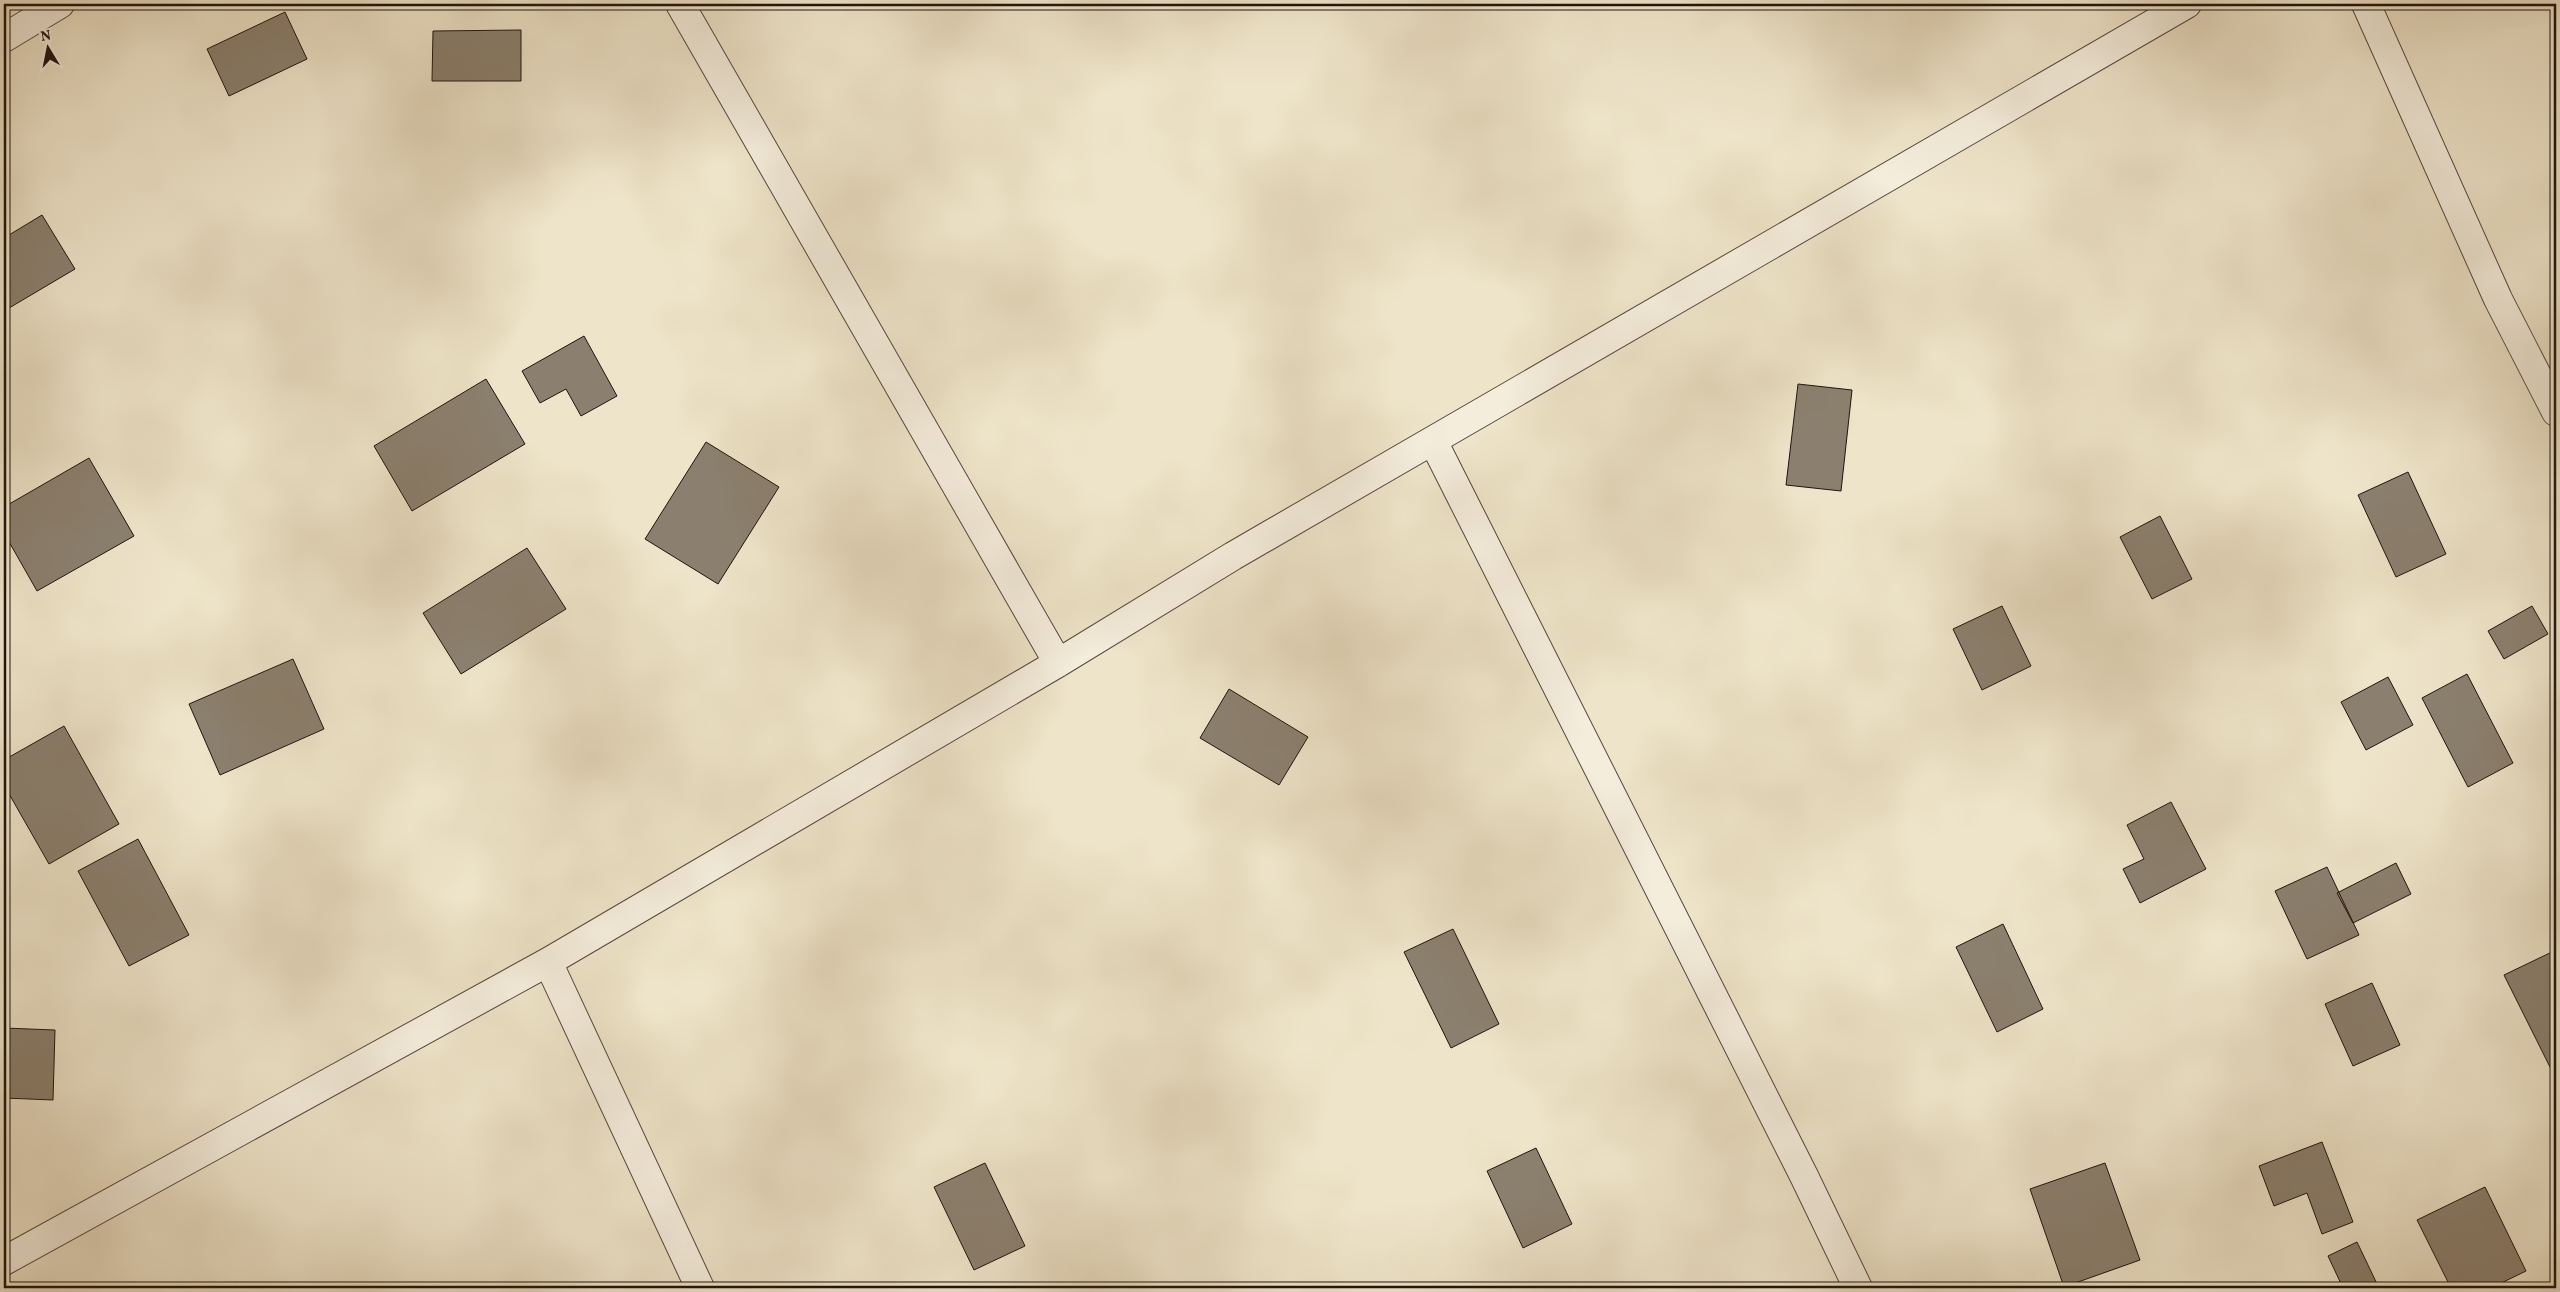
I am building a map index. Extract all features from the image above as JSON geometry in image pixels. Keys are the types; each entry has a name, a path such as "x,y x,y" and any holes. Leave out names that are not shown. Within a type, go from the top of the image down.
{"street":[{"path":"4,38 60,4"},
{"path":"680,4 1058,662"},
{"path":"4,1260 548,962 1058,662 1233,556 2134,32 2186,4"},
{"path":"2366,4 2498,299 2556,412"},
{"path":"1433,441 1800,1167 1858,1288"},
{"path":"548,962 700,1288"}],"building":[{"path":"285,12 307,59 229,96 207,49"},
{"path":"521,30 521,81 432,81 433,31"},
{"path":"42,215 75,269 4,311 4,238"},
{"path":"584,336 617,396 581,416 566,389 540,403 522,371"},
{"path":"486,379 525,444 412,511 374,446"},
{"path":"1798,384 1852,390 1841,491 1786,485"},
{"path":"706,442 779,487 718,584 645,539"},
{"path":"89,458 134,536 37,591 4,533 4,507"},
{"path":"2408,472 2446,554 2396,577 2358,495"},
{"path":"2160,516 2192,579 2152,599 2120,537"},
{"path":"527,548 566,609 461,674 423,613"},
{"path":"2002,606 2031,666 1982,690 1953,629"},
{"path":"2532,606 2548,634 2504,659 2488,631"},
{"path":"293,659 324,729 220,775 189,704"},
{"path":"2467,674 2513,763 2468,787 2422,698"},
{"path":"2388,677 2413,725 2366,750 2341,702"},
{"path":"1229,689 1308,737 1279,785 1200,738"},
{"path":"64,726 119,824 49,864 4,785 4,760"},
{"path":"2171,802 2206,869 2140,903 2123,869 2144,859 2127,825"},
{"path":"138,839 189,935 129,966 78,871"},
{"path":"2396,863 2411,894 2353,923 2337,893"},
{"path":"2327,867 2359,935 2307,959 2275,891"},
{"path":"2003,924 2043,1009 1997,1032 1956,947"},
{"path":"1453,929 1499,1024 1451,1048 1404,952"},
{"path":"2556,950 2556,1079 2504,975"},
{"path":"2372,983 2400,1045 2353,1066 2325,1004"},
{"path":"4,1028 55,1030 53,1100 4,1098"},
{"path":"2322,1142 2353,1222 2322,1234 2307,1193 2274,1206 2259,1166"},
{"path":"1536,1148 1572,1224 1523,1248 1487,1171"},
{"path":"985,1163 1025,1246 974,1270 934,1187"},
{"path":"2105,1163 2140,1260 2064,1287 2030,1189"},
{"path":"2485,1187 2526,1271 2491,1288 2451,1288 2417,1220"},
{"path":"2357,1242 2379,1288 2343,1288 2328,1256"},
{"path":"237,1282 241,1288 227,1288"}]}
